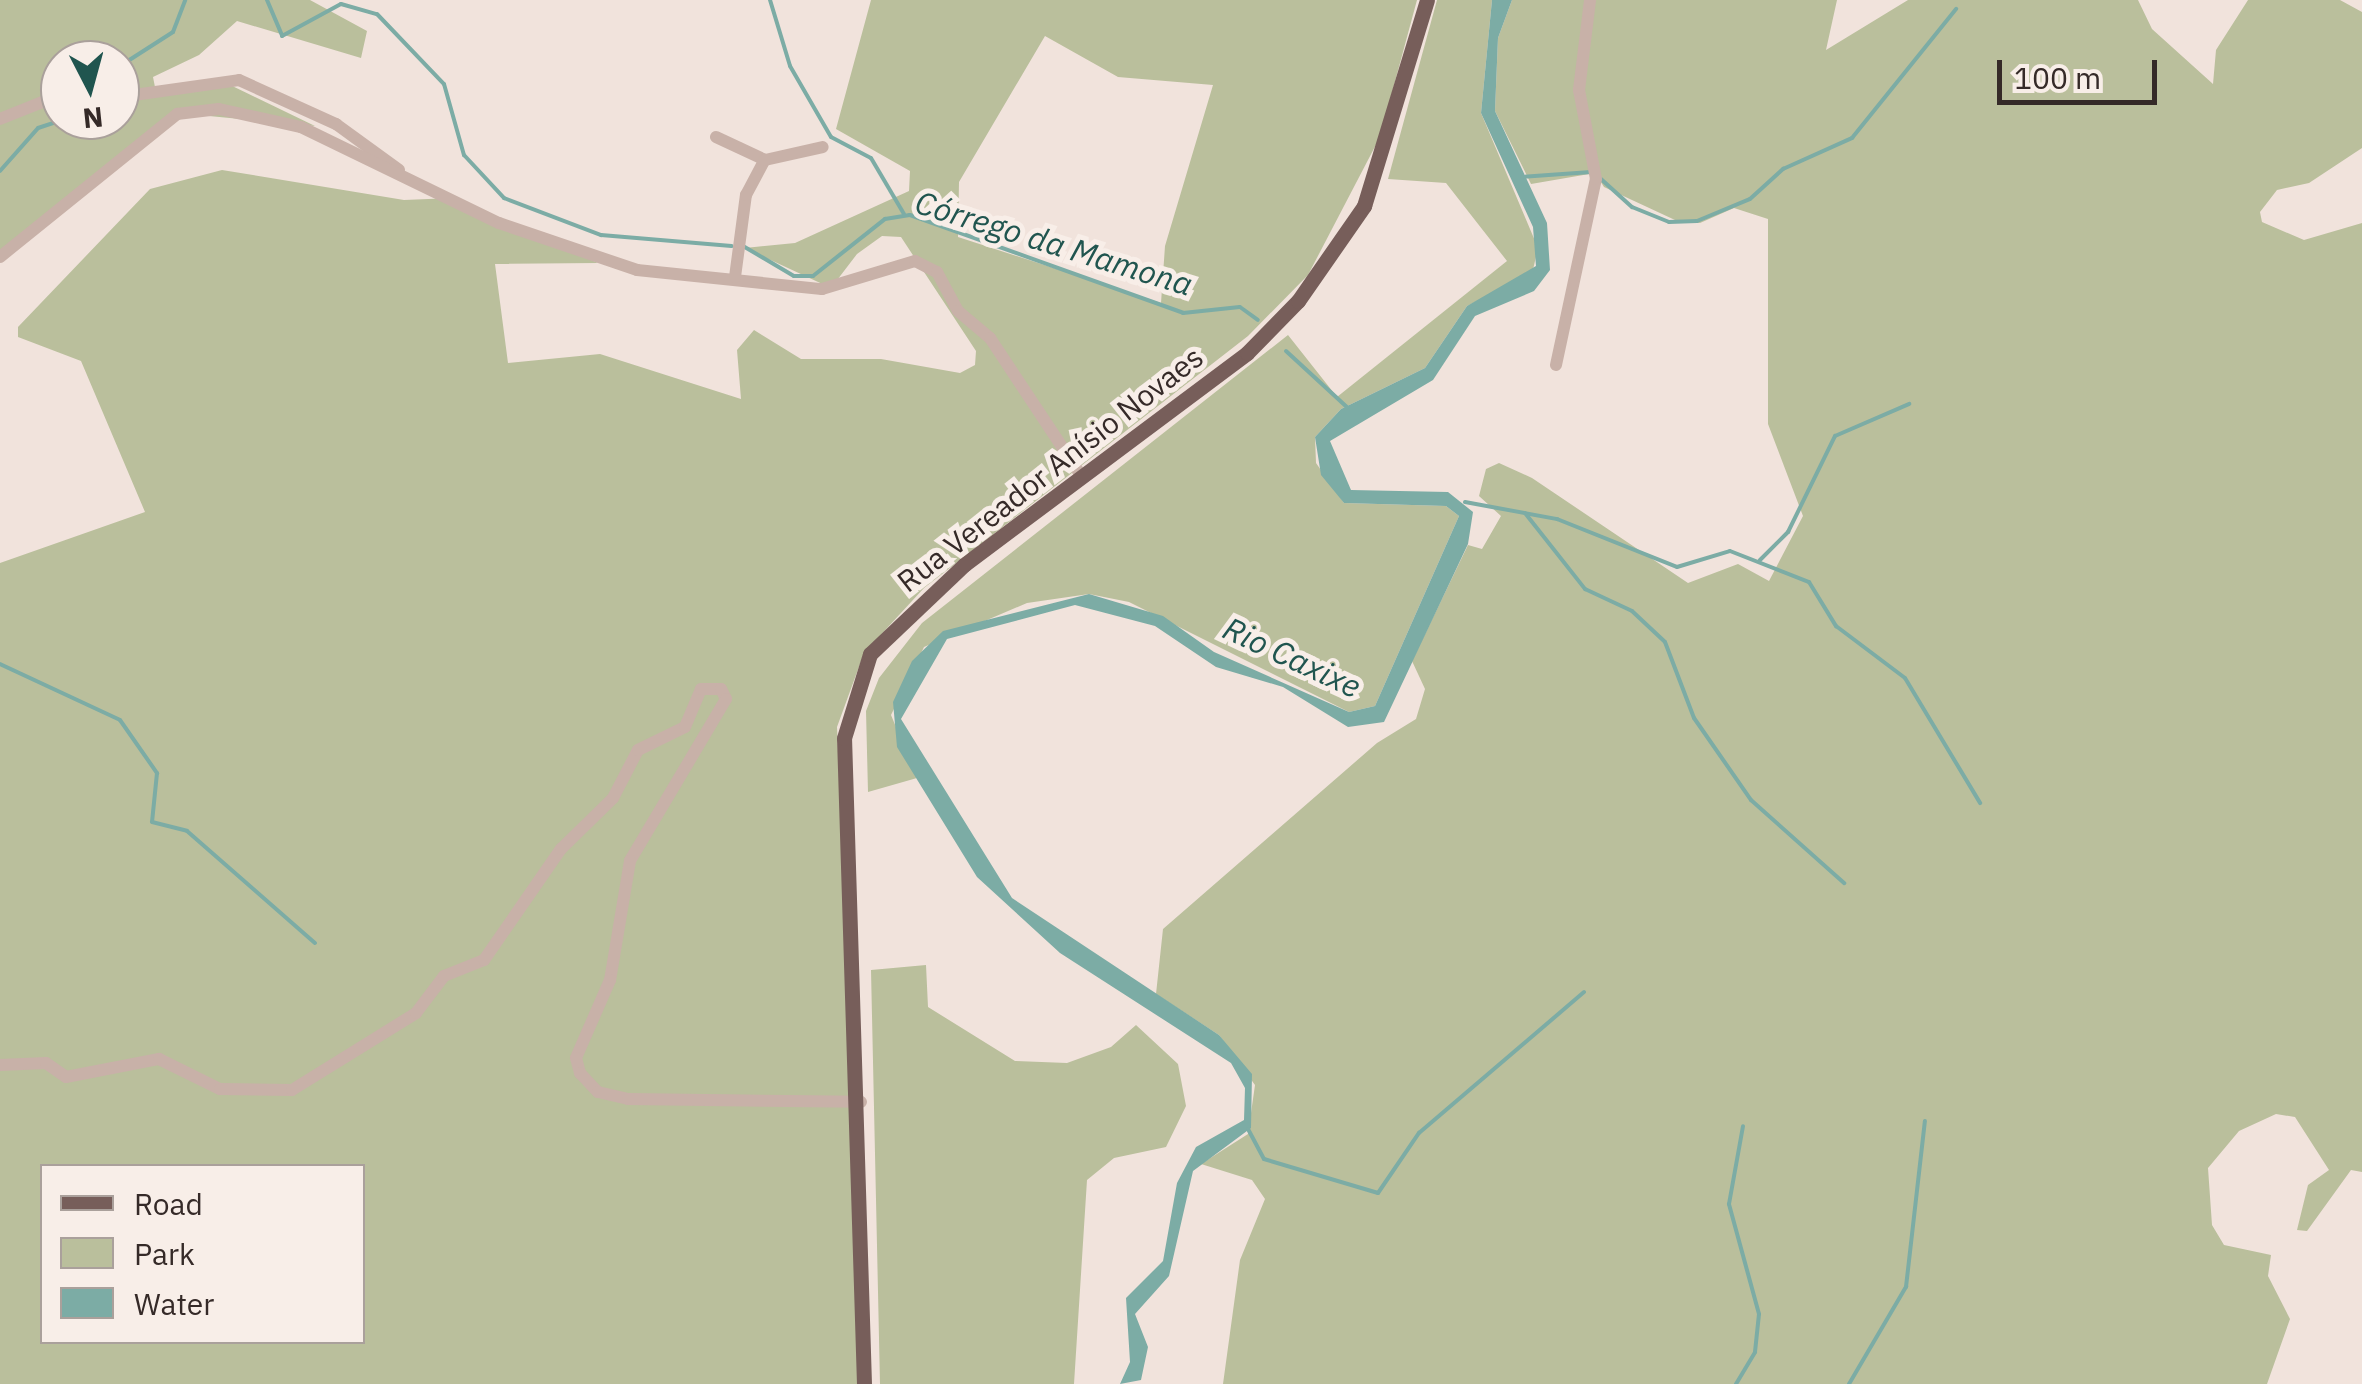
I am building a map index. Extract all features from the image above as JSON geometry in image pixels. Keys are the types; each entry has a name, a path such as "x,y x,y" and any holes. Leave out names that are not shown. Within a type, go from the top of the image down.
{"main road":[{"name":"Rua Vereador Anísio Novaes","path":"864,1384 860,1102 844,738 854,693 870,654 904,616 1080,474 1248,353 1335,252 1364,206 1426,0"}],"street":[{"path":"1556,365 1596,179 1579,90 1590,0"},
{"path":"140,94 239,80 336,124 406,174"},
{"path":"0,118 40,103"},
{"path":"0,257 176,114 219,110 301,127 406,174 499,223 636,270 822,289 915,261 936,272 1068,445 1080,474"},
{"path":"716,137 765,160 822,147"},
{"path":"734,278 746,195 765,160"},
{"path":"0,1065 46,1063 66,1077 158,1059 220,1089 292,1090 416,1013 444,976 484,960 560,849 613,798 638,750 686,727 701,689 720,689 726,699 630,861 610,980 576,1058 580,1074 598,1092 628,1098 860,1102"}],"green space":[{"path":"0,0 310,0 367,31 361,58 237,21 199,55 153,77 155,87 224,82 315,126 188,114 140,138 140,40 40,40 40,140 138,140 0,260"},
{"path":"871,0 1417,0 1380,137 1308,275 1248,336 924,588 864,653 837,727 864,1384 0,1384 0,563 145,512 81,361 18,337 18,327 150,189 222,170 404,200 453,198 598,263 495,264 508,363 600,354 741,399 737,350 754,330 801,359 881,359 960,373 975,365 976,351 901,237 882,236 857,254 831,288 745,248 795,243 909,191 910,171 836,129","holes":["1045,36 1118,77 1213,85 1165,246 1161,303 958,237 959,182"]},
{"path":"1437,0 1492,0 1481,113 1538,248 1532,274 1467,306 1425,368 1341,409 1315,437 1316,463 1344,503 1446,506 1459,516 1375,706 1349,712 1129,602 1089,594 1027,603 924,647 891,715 917,778 868,792 866,711 879,678 922,623 1288,335 1337,397 1507,261 1446,183 1388,179"},
{"path":"1512,0 1837,0 1826,50 1908,0 2138,0 2152,29 2213,84 2216,50 2248,0 2340,0 2362,12 2362,148 2309,183 2277,190 2260,212 2262,222 2304,240 2362,223 2362,1172 2351,1170 2307,1231 2297,1230 2308,1185 2329,1170 2295,1117 2276,1114 2239,1131 2208,1168 2212,1225 2224,1245 2271,1255 2268,1276 2290,1319 2267,1384 1223,1384 1240,1260 1265,1199 1252,1180 1201,1164 1248,1134 1255,1085 1219,1035 1156,994 1163,929 1377,743 1416,719 1425,689 1412,661 1468,545 1482,549 1501,516 1479,496 1486,469 1499,463 1532,478 1688,583 1738,564 1769,581 1803,516 1768,424 1768,219 1734,208 1700,223 1675,220 1604,187 1595,173 1531,184 1495,111 1498,38"},
{"path":"926,965 928,1007 1015,1061 1067,1063 1111,1047 1136,1025 1178,1064 1186,1106 1166,1147 1114,1158 1087,1180 1074,1384 880,1384 871,970"}],"water":[{"path":"1492,0 1512,0 1498,38 1495,111 1547,223 1550,270 1534,291 1475,316 1433,380 1330,441 1351,490 1448,492 1473,512 1468,544 1384,722 1348,727 1283,687 1216,667 1155,626 1075,605 947,639 901,719 1012,898 1219,1035 1252,1074 1251,1128 1193,1171 1169,1276 1135,1314 1148,1347 1141,1380 1120,1384 1130,1362 1126,1298 1163,1261 1177,1183 1196,1147 1244,1120 1245,1088 1231,1063 1060,953 977,877 897,747 893,702 912,661 943,631 1089,594 1163,616 1214,652 1349,712 1375,706 1459,516 1446,506 1344,503 1321,475 1315,437 1341,409 1425,368 1467,306 1536,266 1533,227 1481,113"}],"waterway":[{"name":"Córrego da Mamona","path":"140,53 173,32 185,0"},
{"name":"Córrego da Mamona","path":"267,0 282,36 341,4 377,14 444,84 464,155 504,198 601,235 732,246"},
{"path":"770,0 790,66 831,137 871,158 904,214"},
{"path":"1601,179 1632,207 1669,222 1697,221 1750,199 1783,169 1852,138 1956,9"},
{"name":"Córrego da Mamona","path":"0,171 40,127"},
{"path":"1522,177 1591,172"},
{"name":"Córrego da Mamona","path":"743,246 794,276 813,276 885,219 910,215 1183,313 1240,307 1258,320"},
{"name":"Córrego da Mamona","path":"1286,351 1347,407"},
{"path":"1760,560 1788,532 1835,436 1909,404"},
{"path":"1465,502 1557,519 1677,567 1730,551 1809,582 1836,626 1905,678 1980,803"},
{"path":"1525,513 1585,589 1632,611 1665,642 1694,718 1751,800 1844,883"},
{"path":"0,664 120,720 157,773 152,822 187,831 315,943"},
{"path":"1248,1129 1264,1159 1378,1193 1419,1133 1584,992"},
{"path":"1849,1384 1906,1287 1925,1121"},
{"path":"1736,1384 1755,1352 1759,1314 1729,1204 1743,1126"}],"water label":[{"name":"Rio Caxixe","path":"1292,657"}]}
